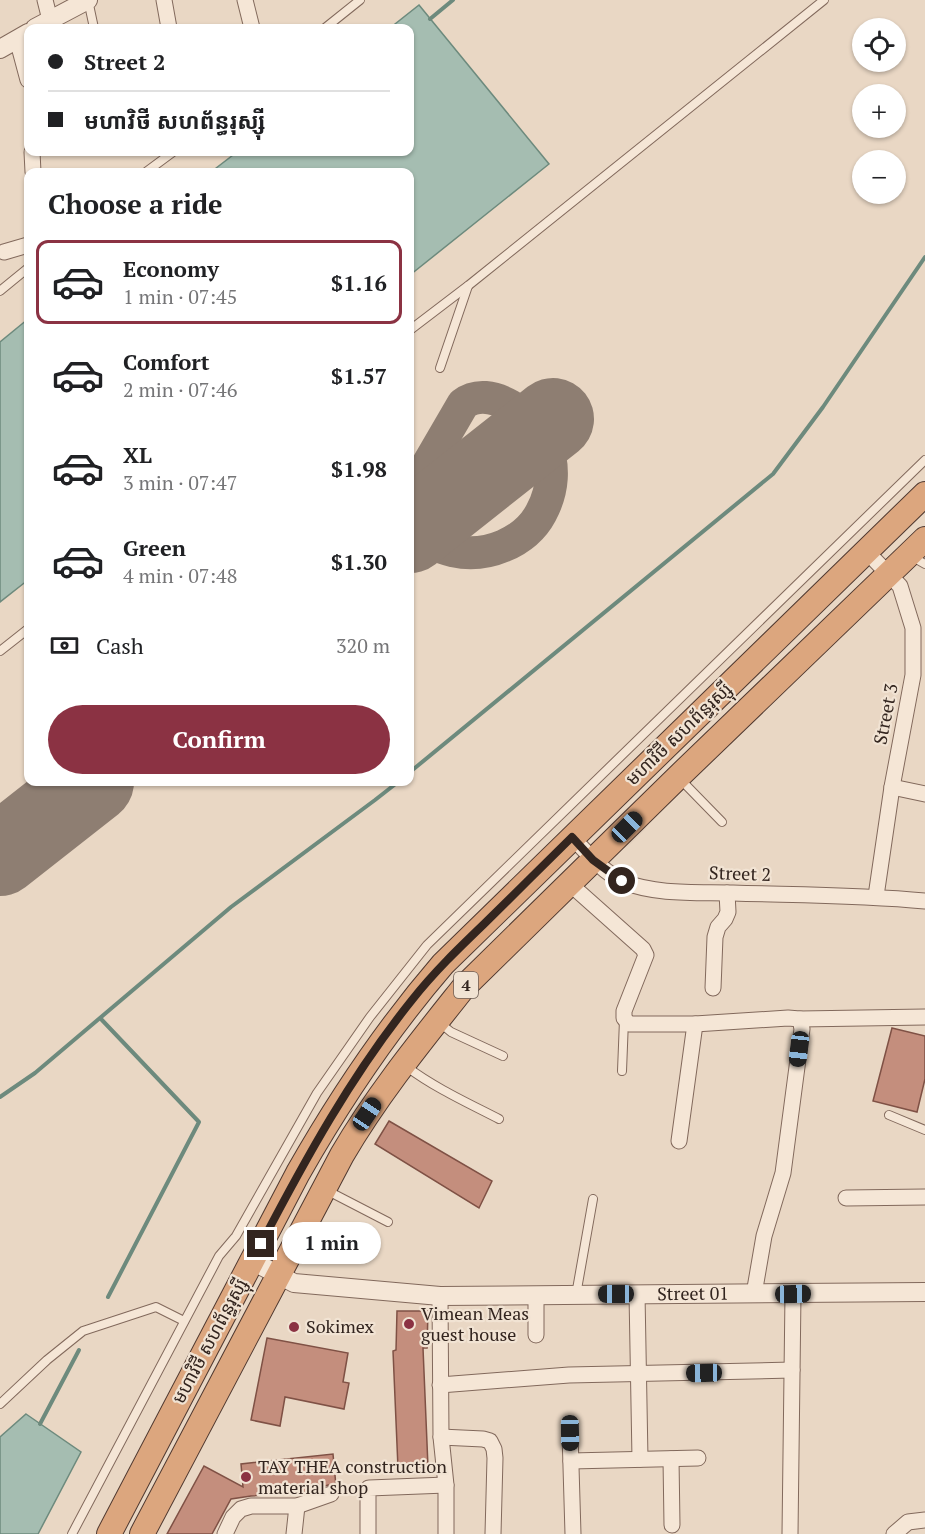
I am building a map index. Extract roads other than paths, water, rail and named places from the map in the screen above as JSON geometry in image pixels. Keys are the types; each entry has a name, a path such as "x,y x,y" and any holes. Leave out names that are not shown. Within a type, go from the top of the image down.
{"highway":[{"name":"មហាវិថី សហព័ន្ធរុស្ស៊ី","path":"109,1534 298,1173 335,1109 412,999 443,964 572,837 925,494"},
{"name":"មហាវិថី សហព័ន្ធរុស្ស៊ី","path":"142,1534 357,1129 437,1020 464,987 678,777 889,574 920,553"}],"street":[{"path":"43,24 45,0"},
{"path":"43,24 88,0"},
{"path":"164,0 168,24"},
{"path":"245,0 251,24"},
{"path":"0,49 23,36"},
{"path":"4,252 24,246"},
{"name":"Street 3","path":"867,552 900,586 913,628 919,676 892,787 876,896"},
{"path":"892,787 925,794"},
{"name":"Street 2","path":"572,837 593,860 622,881 644,888 727,893 876,896 925,901"},
{"path":"570,884 643,949 646,955 624,1011 624,1018 629,1024 695,1024 788,1018 925,1017"},
{"path":"713,988 715,937 718,927 728,912 727,893"},
{"path":"754,1294 764,1236 783,1173 802,1029 800,1019"},
{"path":"679,1141 695,1024"},
{"path":"846,1198 925,1197"},
{"name":"Street 01","path":"252,1261 294,1283 440,1296 793,1294 925,1289"},
{"path":"637,1294 640,1459"},
{"path":"790,1534 793,1294"},
{"path":"536,1295 536,1335"},
{"path":"440,1296 441,1437 446,1485 446,1534"},
{"path":"440,1385 543,1377 792,1371"},
{"path":"570,1433 573,1534"},
{"path":"441,1437 490,1441 495,1458 493,1534"},
{"path":"571,1461 698,1458"},
{"path":"671,1459 672,1525"},
{"path":"369,1534 369,1488 446,1485"},
{"path":"225,1534 233,1517 241,1509 251,1506 297,1506 331,1494"},
{"path":"294,1534 297,1506"},
{"path":"894,1534 908,1522 925,1520"}],"lane":[{"path":"88,0 93,24"},
{"path":"330,24 360,0"},
{"path":"414,327 824,0"},
{"path":"151,168 167,156"},
{"path":"0,291 24,271"},
{"path":"440,368 469,285"},
{"path":"72,1534 219,1256 236,1236 317,1093 370,1017 427,945 925,460"},
{"path":"0,651 24,632"},
{"path":"678,777 722,822"},
{"path":"622,1071 624,1018"},
{"path":"437,1020 451,1032 502,1056"},
{"path":"403,1064 444,1091 499,1119"},
{"path":"890,1115 925,1130"},
{"path":"324,1188 388,1222"},
{"path":"576,1295 593,1199"},
{"path":"0,1404 47,1360 84,1331 156,1307 184,1321"}],"waterway":[{"path":"430,19 453,0"},
{"path":"414,769 773,474 823,407 925,257"},
{"path":"0,1097 35,1073 231,907 393,786"},
{"path":"101,1019 199,1122 108,1297"},
{"path":"40,1424 79,1350"}],"place":[{"name":"Vimean Meas guest house","path":"409,1324"},
{"name":"Sokimex","path":"294,1327"},
{"name":"TAY THEA construction material shop","path":"246,1477"}]}
